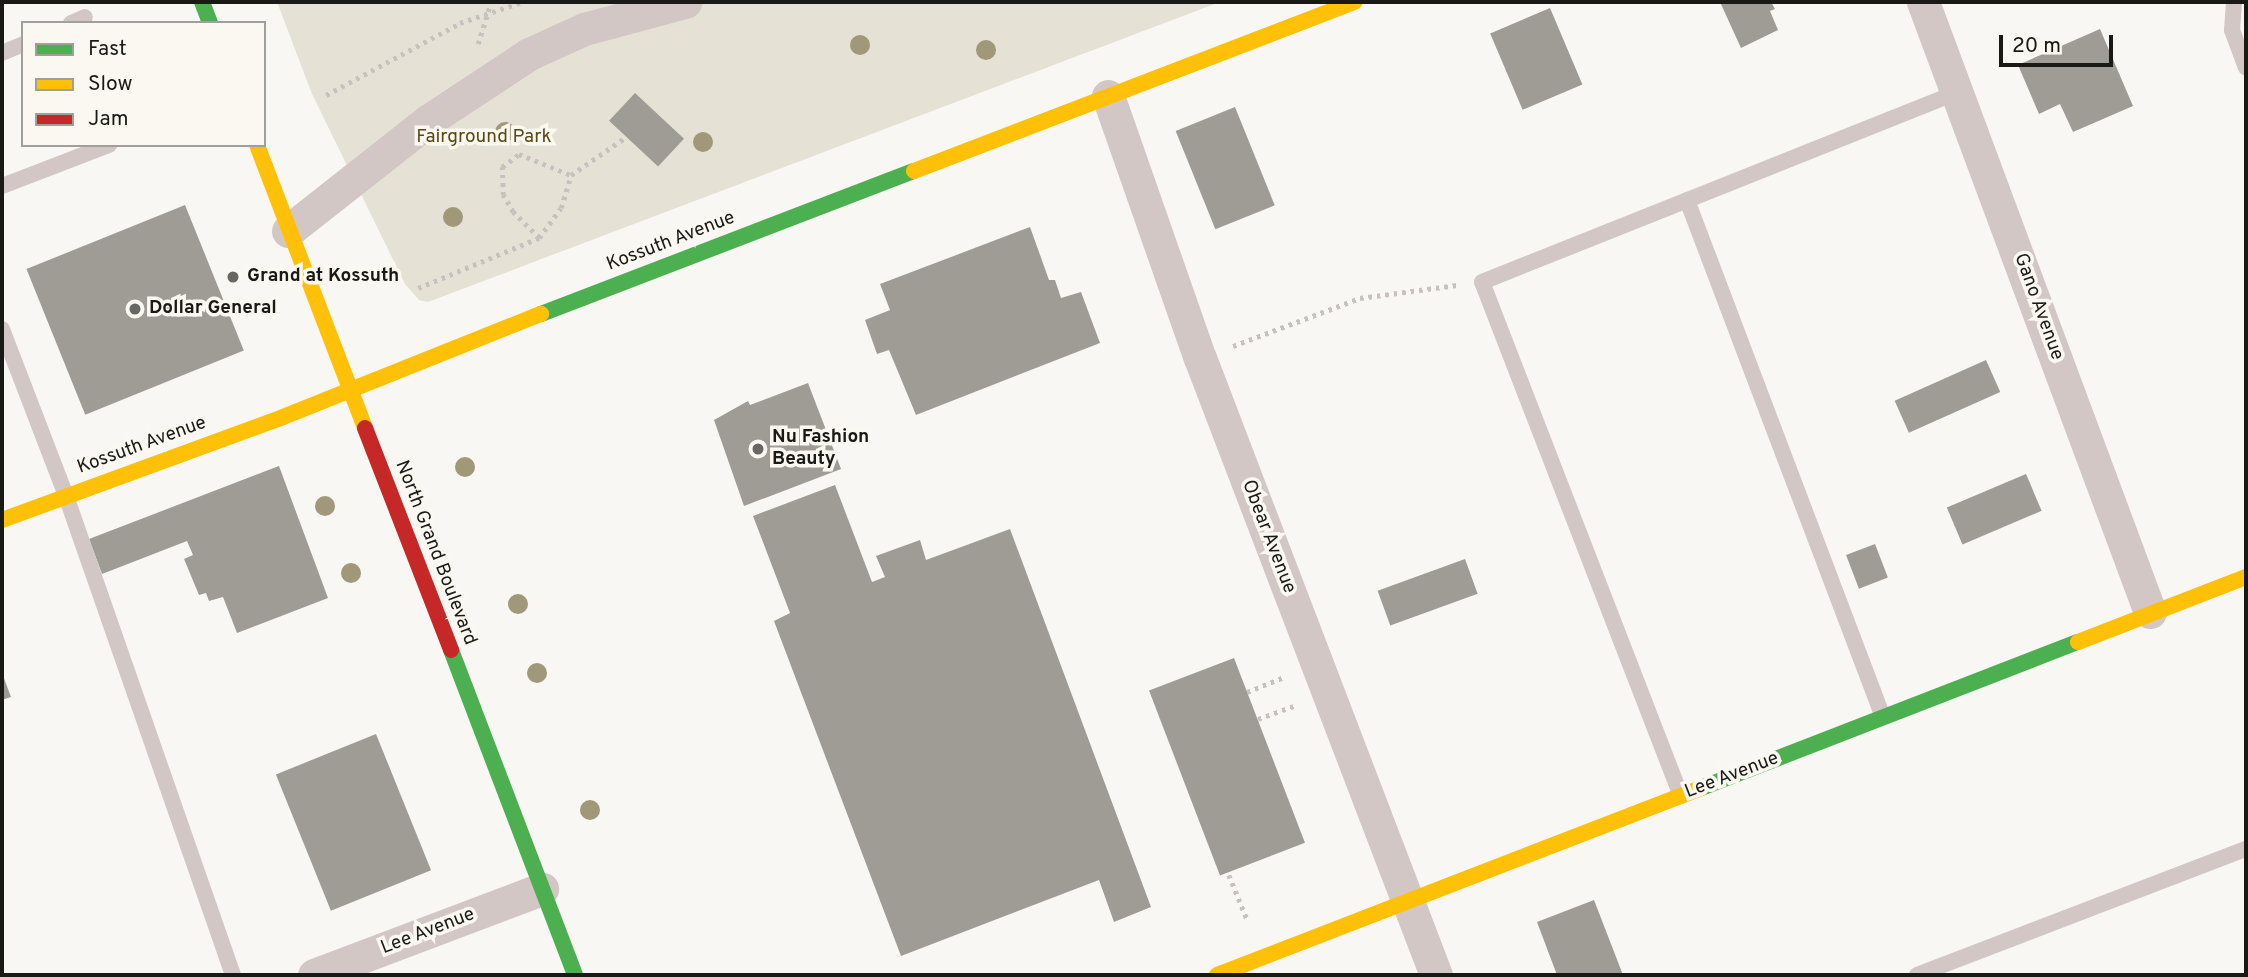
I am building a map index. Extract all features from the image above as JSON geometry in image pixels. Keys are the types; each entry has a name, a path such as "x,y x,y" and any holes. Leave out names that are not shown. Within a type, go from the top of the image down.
{"street":[{"path":"202,2 209,21"},
{"path":"288,231 429,120 529,54 584,29 685,2"},
{"name":"Kossuth Avenue","path":"2,520 284,416 350,387 1355,2"},
{"name":"Gano Avenue","path":"1923,2 2150,612"},
{"name":"Obear Avenue","path":"1108,96 1200,358 1436,975"},
{"name":"North Grand Boulevard","path":"258,147 575,975"},
{"name":"Lee Avenue","path":"1217,975 1408,903 2150,612 2246,578"},
{"name":"Lee Avenue","path":"314,975 542,889"}],"lane":[{"path":"2234,2 2232,30 2246,68"},
{"path":"2,53 21,45"},
{"path":"1681,796 1482,282 1958,92"},
{"path":"2,186 104,147"},
{"path":"1687,200 1883,717"},
{"path":"2,329 66,496 233,975"},
{"path":"1917,975 2246,849"}],"path":[{"path":"477,49 491,2"},
{"path":"326,95 488,12 522,2"},
{"path":"418,288 539,238 561,208 571,175 626,138"},
{"path":"539,238 503,195 502,167 519,154 571,175"},
{"path":"1200,358 1360,298 1482,282"},
{"path":"1247,692 1289,676"},
{"path":"1258,719 1298,704"},
{"path":"1229,875 1247,919"}],"green space":[{"name":"Fairground Park","path":"277,2 1220,2 428,302 419,300 405,284 312,94"}],"building":[{"path":"1720,2 1771,2 1775,9 1770,11 1778,30 1741,48"},
{"path":"1550,8 1582,84 1523,110 1490,33"},
{"path":"2100,29 2133,106 2073,132 2060,104 2039,114 2018,65"},
{"path":"635,93 684,139 658,166 609,121"},
{"path":"1235,107 1275,205 1215,229 1176,131"},
{"name":"Dollar General","path":"185,205 244,351 85,415 26,269"},
{"path":"1030,227 1049,280 1055,280 1061,298 1081,292 1100,343 916,415 889,350 877,354 865,320 890,310 880,284"},
{"path":"1986,360 2000,392 1909,433 1895,401"},
{"path":"808,383 841,469 744,506 714,420 748,401 750,405"},
{"path":"279,466 328,598 237,633 223,597 209,601 206,593 199,595 184,559 193,555 187,541 102,574 89,539"},
{"path":"2026,474 2042,511 1962,544 1947,508"},
{"path":"835,485 872,582 885,577 876,556 920,540 926,560 1010,529 1151,907 1114,922 1099,880 901,956 774,621 790,613 753,516"},
{"path":"1875,544 1888,578 1859,589 1846,555"},
{"path":"1465,559 1478,594 1390,626 1378,591"},
{"path":"1234,658 1305,843 1220,875 1149,691"},
{"path":"2,673 11,697 2,700"},
{"path":"376,734 431,870 331,911 276,774"},
{"path":"1594,900 1623,975 1557,975 1537,922"}],"traffic: fast":[{"path":"202,2 209,21"},
{"path":"541,314 914,171"},
{"path":"1701,788 2078,642"},
{"path":"451,650 575,975"}],"traffic: slow":[{"path":"914,171 1355,2"},
{"path":"258,147 365,428"},
{"path":"2,520 283,417 541,314"},
{"path":"2078,642 2246,577"},
{"path":"1217,975 1701,788"}],"traffic: jam":[{"path":"365,428 451,650"}],"place":[{"name":"Grand at Kossuth","path":"233,277"},
{"name":"Dollar General","path":"135,309"},
{"name":"Nu Fashion Beauty","path":"758,449"}]}
